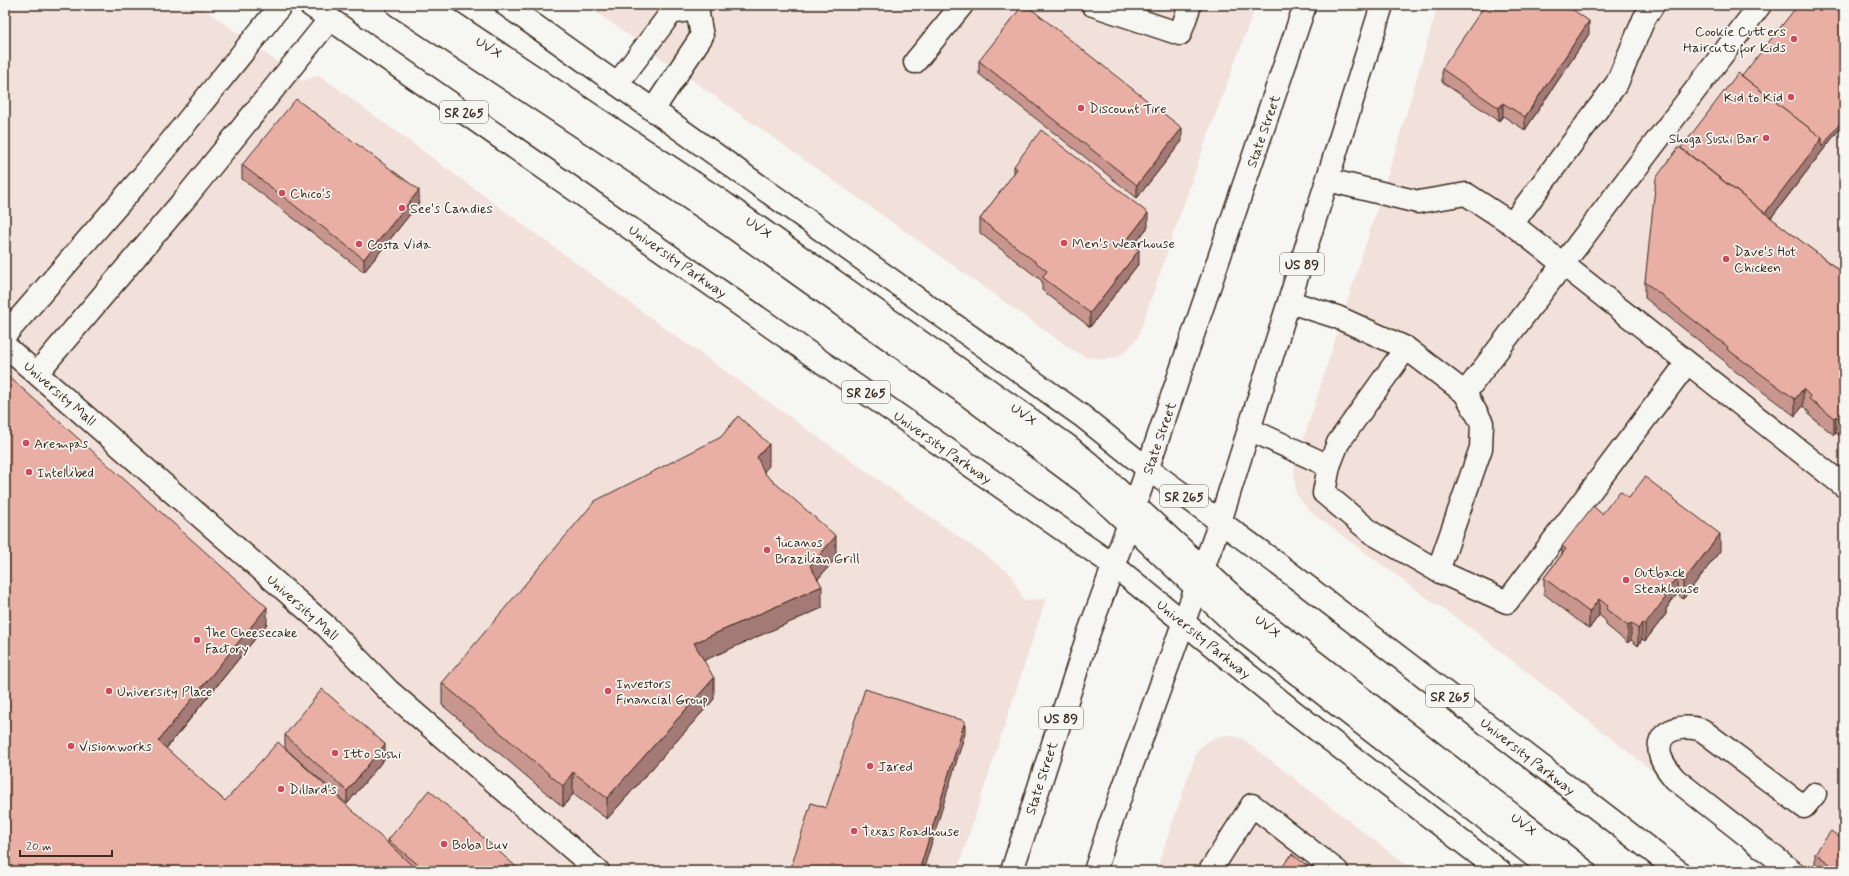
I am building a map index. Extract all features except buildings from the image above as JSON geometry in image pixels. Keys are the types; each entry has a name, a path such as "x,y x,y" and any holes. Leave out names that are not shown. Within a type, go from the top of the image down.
{"main road":[{"path":"5,335 143,176 281,5"},
{"name":"University Parkway","path":"310,5 1113,565 1294,712 1500,871"},
{"path":"397,5 724,221 861,318 959,389 1085,484 1132,516 1196,589 1243,632 1553,871"},
{"name":"UVX","path":"426,5 722,201 1016,408 1090,464 1132,516 1204,568 1249,611 1585,871"},
{"name":"University Parkway","path":"506,5 1082,416 1148,469 1278,564 1678,871"},
{"path":"915,62 962,5"},
{"path":"1092,5 1180,34 1190,5"},
{"name":"State Street","path":"1012,871 1089,632 1132,516 1305,5"},
{"name":"US 89","path":"1095,871 1111,820 1220,522 1382,5"},
{"path":"1512,224 1616,83 1644,19 1654,5"},
{"path":"1465,393 1760,5"},
{"path":"617,84 671,13 699,7 702,36 653,110"},
{"path":"37,373 183,201 330,19"},
{"path":"1328,180 1418,202 1466,194 1512,224 1844,486"},
{"path":"1290,302 1337,317 1406,348 1465,393 1482,423 1481,448 1438,571"},
{"name":"University Mall","path":"5,346 327,627 388,690 598,871"},
{"path":"1406,348 1338,443 1329,466 1324,493 1372,534 1438,571 1507,602 1687,363"},
{"path":"1249,429 1329,466"},
{"path":"1792,871 1675,779 1666,768 1661,756 1660,744 1666,733 1674,729 1693,726 1702,730 1804,807 1815,794"},
{"path":"1210,871 1252,805 1338,871"}],"shaded area":[{"name":"University Place","path":"5,5 199,5 303,81 319,75 670,332 1010,573 1023,600 1046,599 957,871 5,871"},
{"path":"586,5 1256,5 1200,157 1138,337 1128,349 1116,358 1100,359 1086,357 1071,349"},
{"path":"1438,5 1844,5 1844,871 1779,871 1472,629 1431,601 1309,511 1296,494 1294,469 1395,152"},
{"path":"1229,735 1243,739 1414,871 1156,871 1197,751 1206,742 1216,737"}],"place":[{"name":"Cookie Cutters Haircuts for Kids","path":"1794,39"},
{"name":"Kid to Kid","path":"1791,97"},
{"name":"Discount Tire","path":"1081,108"},
{"name":"Shoga Sushi Bar","path":"1766,138"},
{"name":"Chico's","path":"282,193"},
{"name":"See's Candies","path":"402,208"},
{"name":"Men's Wearhouse","path":"1064,243"},
{"name":"Costa Vida","path":"359,244"},
{"name":"Dave's Hot Chicken","path":"1726,259"},
{"name":"Arempas","path":"26,443"},
{"name":"Intellibed","path":"29,472"},
{"name":"Tucanos Brazilian Grill","path":"767,550"},
{"name":"Outback Steakhouse","path":"1626,580"},
{"name":"The Cheesecake Factory","path":"197,640"},
{"name":"University Place","path":"109,691"},
{"name":"Investors Financial Group","path":"608,691"},
{"name":"Visionworks","path":"71,746"},
{"name":"Itto Sushi","path":"335,753"},
{"name":"Jared","path":"870,766"},
{"name":"Dillard's","path":"281,789"},
{"name":"Texas Roadhouse","path":"854,831"},
{"name":"Boba Luv","path":"444,844"}]}
